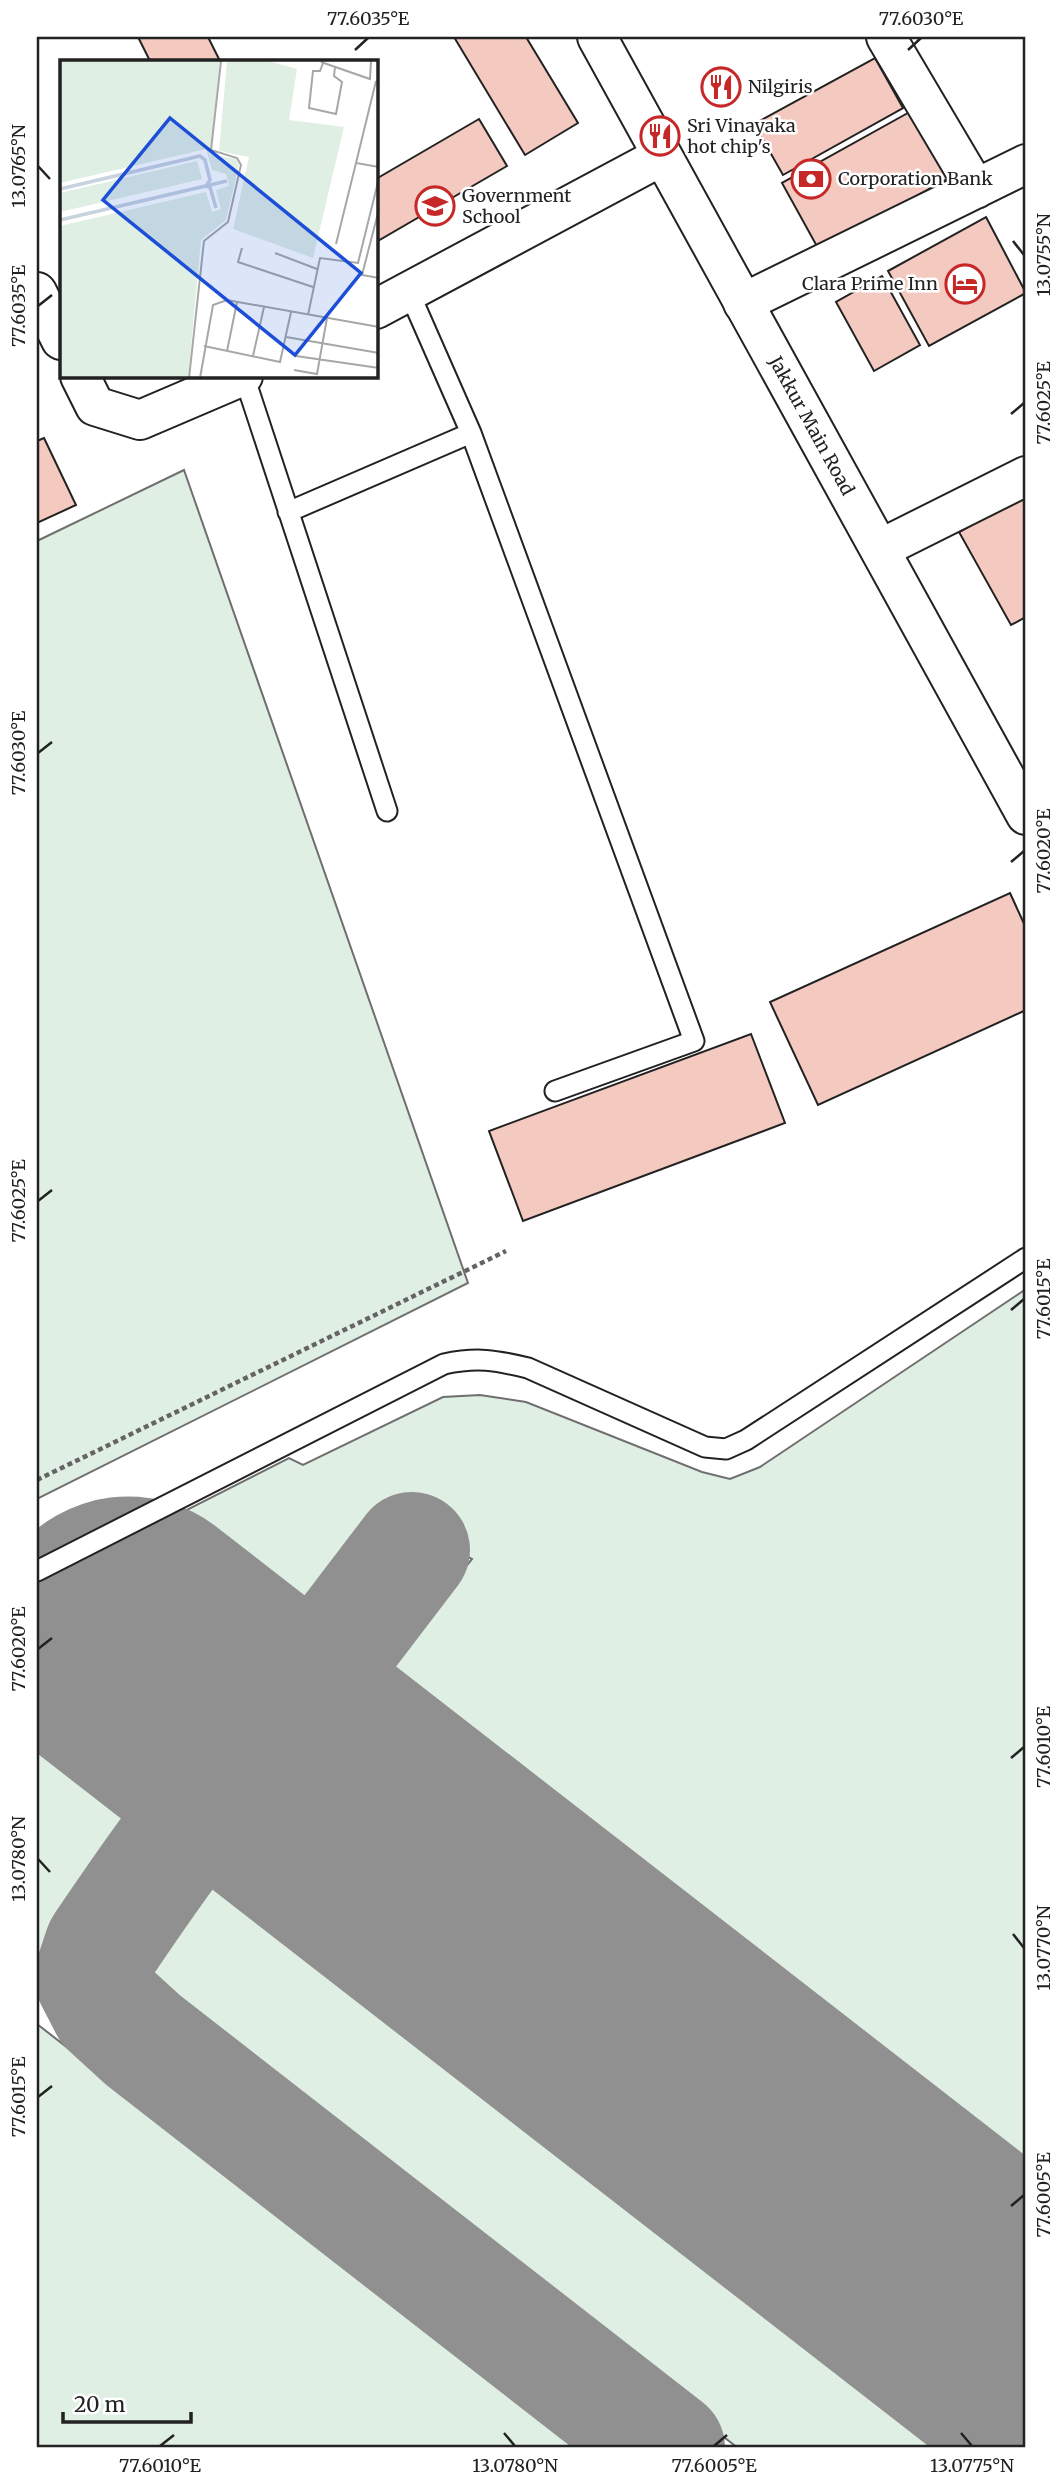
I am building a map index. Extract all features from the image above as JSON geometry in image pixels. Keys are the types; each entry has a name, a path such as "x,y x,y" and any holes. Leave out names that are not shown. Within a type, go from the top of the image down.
{"street":[{"name":"Jakkur Main Road","path":"597,37 880,549 1022,798"},
{"path":"886,37 976,189"},
{"path":"393,301 662,156"},
{"path":"743,303 1026,164"},
{"path":"37,292 60,338"},
{"path":"81,378 95,406 140,420 238,378"},
{"path":"880,549 1026,476"}],"lane":[{"path":"393,301 471,433 694,1041 555,1091"},
{"path":"244,378 387,811"},
{"path":"289,512 471,433"},
{"path":"37,1572 443,1364 471,1358 497,1360 528,1368 705,1447 726,1449 755,1435 1026,1258"}],"path":[{"path":"37,1480 506,1251"}],"green space":[{"path":"184,470 468,1283 37,1499 37,541"},
{"path":"1026,1289 1026,2259 350,1734 347,1716 351,1706 472,1559 384,1511 268,1661 247,1658 155,1588 71,1693 110,1718 128,1737 141,1773 142,1799 138,1823 37,1963 37,1586 289,1458 303,1465 443,1397 480,1395 526,1402 702,1472 730,1479 760,1467"},
{"path":"265,1844 274,1846 1026,2432 1026,2448 738,2448 170,2009 151,1989 148,1973 151,1963 172,1932 238,1855 247,1848"},
{"path":"37,2024 582,2448 37,2448"}],"building":[{"path":"138,37 208,37 220,60 150,60"},
{"path":"454,37 526,37 578,123 525,155"},
{"path":"875,58 903,108 783,175 754,124"},
{"path":"924,104 962,171 819,250 782,183"},
{"path":"479,119 507,166 378,241 378,178"},
{"path":"986,217 1026,293 929,346 888,271"},
{"path":"882,276 920,345 874,371 836,302"},
{"path":"44,438 76,505 37,523 37,441"},
{"path":"1026,495 1026,617 1011,625 959,532"},
{"path":"1010,893 1026,928 1026,1010 818,1105 770,1002"},
{"path":"751,1034 785,1123 523,1221 489,1131"}],"taxiway":[{"path":"302,1775 288,1757 282,1742 284,1726 293,1706 412,1550"},
{"path":"302,1775 273,1768 243,1770 229,1780 191,1822 102,1947 92,1977 108,2008 143,2040 667,2448"}],"runway":[{"path":"128,1641 1026,2339"}],"place":[{"name":"Nilgiris","path":"721,87"},
{"name":"Sri Vinayaka hot chip's","path":"660,136"},
{"name":"Corporation Bank","path":"811,179"},
{"name":"Government School","path":"435,206"},
{"name":"Clara Prime Inn","path":"965,284"}]}
